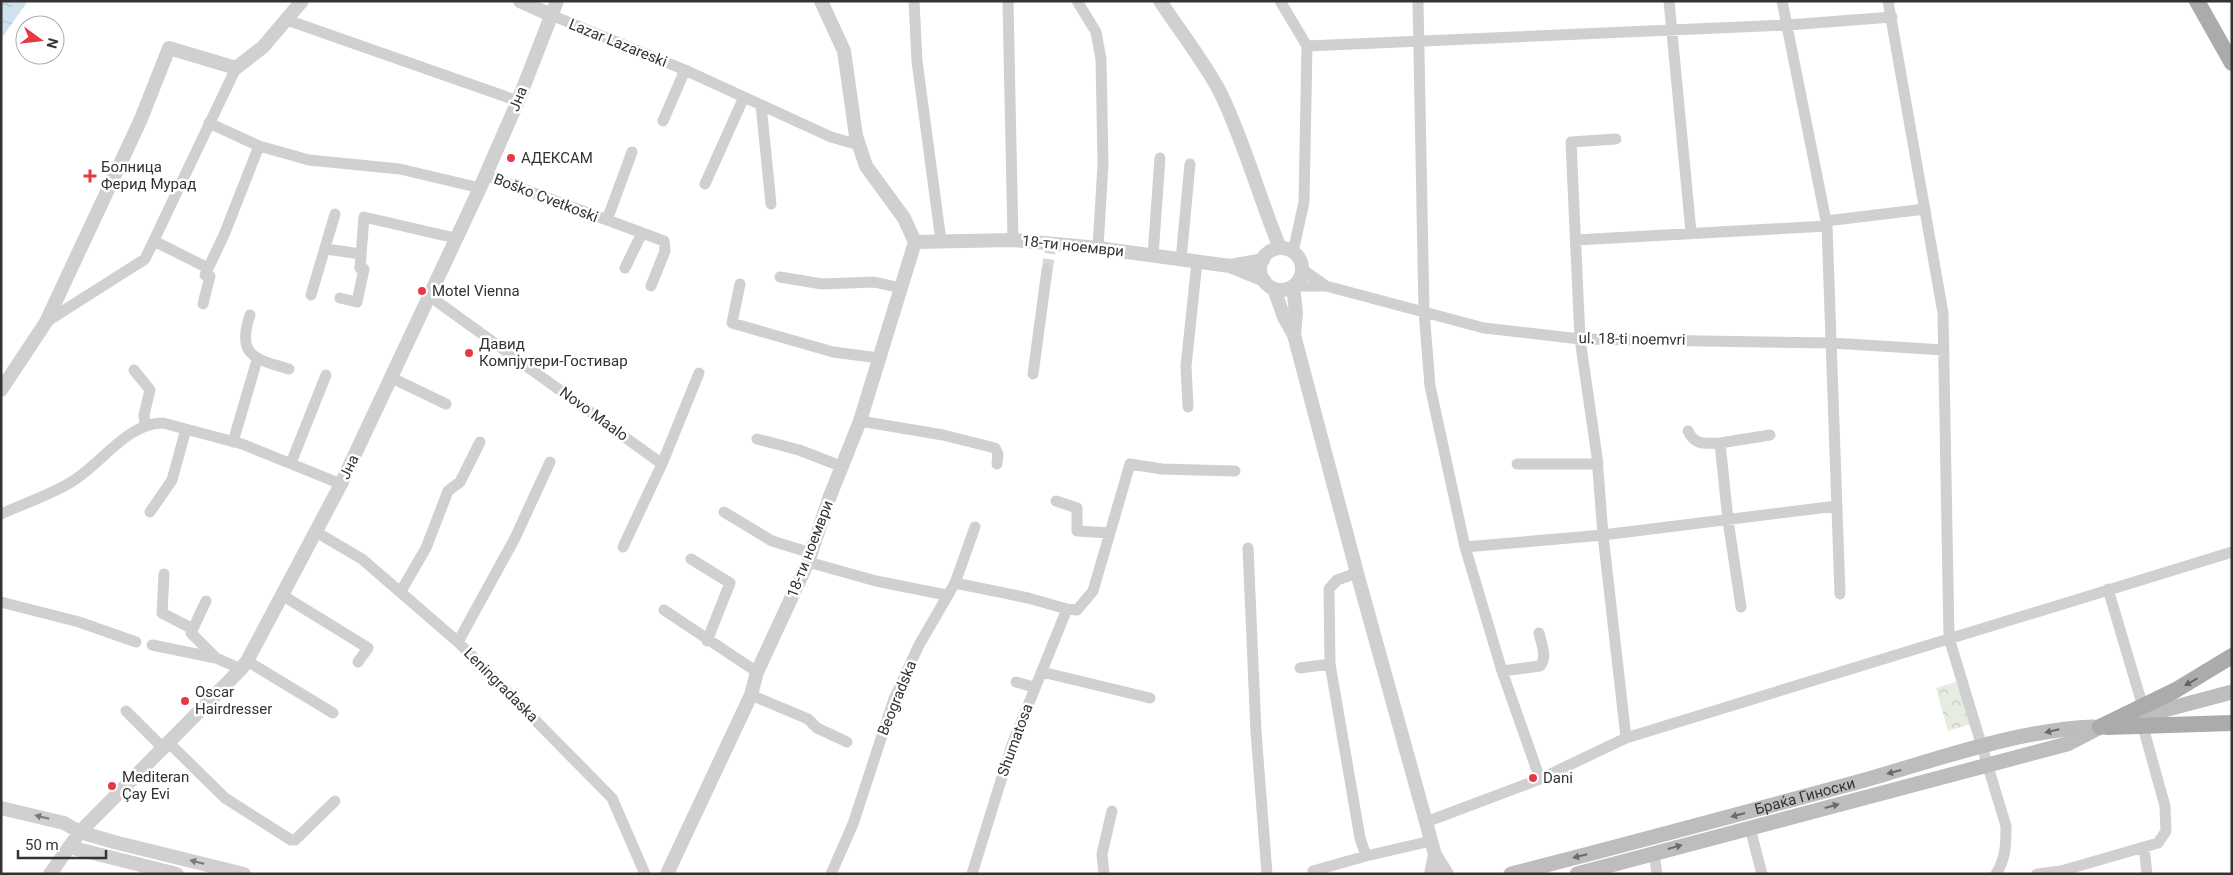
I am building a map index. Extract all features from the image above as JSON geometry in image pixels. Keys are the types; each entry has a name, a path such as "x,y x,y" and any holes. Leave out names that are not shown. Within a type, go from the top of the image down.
{"main road":[{"path":"2197,1 2232,63"},
{"path":"2100,727 2143,707 2208,672 2232,656"},
{"name":"Браќа Гиноски","path":"1577,874 2067,744 2100,727 2232,692"},
{"path":"2100,727 2232,723"},
{"name":"Браќа Гиноски","path":"1511,874 1983,747 2061,728 2100,727"}],"street":[{"path":"46,322 145,259 236,68 263,47 302,1"},
{"path":"520,1 551,16"},
{"name":"Јна","path":"50,874 80,832 244,665 341,484 518,101 557,1"},
{"path":"821,1 844,51 859,145 866,166 904,218 915,242"},
{"path":"914,1 917,61 941,241"},
{"path":"1008,1 1014,240"},
{"path":"1077,1 1096,32 1101,59 1103,164 1098,248"},
{"path":"1160,1 1220,93 1256,177 1276,253"},
{"path":"1280,1 1307,46 1304,202 1276,253 1261,266 1294,335 1431,841 1435,855 1447,874"},
{"path":"1418,1 1424,311 1430,386 1464,546 1502,671 1540,779"},
{"path":"1669,1 1691,232"},
{"path":"1782,1 1827,223 1840,594"},
{"path":"1888,1 1939,284 1944,350 1949,638 2006,826 2006,849 2003,863 1996,874"},
{"name":"Lazar Lazareski","path":"551,16 685,70 831,137 859,145"},
{"path":"1307,46 1788,25 1892,17"},
{"path":"287,20 518,101"},
{"path":"1,390 46,322 141,119 169,48 236,68"},
{"name":"Lazar Lazareski","path":"662,121 685,70"},
{"path":"705,184 744,97"},
{"path":"761,105 772,204"},
{"name":"Boško Cvetkoski","path":"209,123 259,146 309,160 400,169 482,181 606,220 664,241 665,252 651,286"},
{"path":"1616,139 1571,142 1580,339 1598,464 1603,535 1626,738"},
{"path":"202,304 210,276 204,275 224,235 259,146"},
{"name":"Boško Cvetkoski","path":"606,220 632,152"},
{"path":"1153,256 1160,158"},
{"path":"1181,260 1190,164"},
{"path":"1576,240 1827,223 1925,209"},
{"path":"311,295 336,214"},
{"path":"340,298 357,302 364,269 360,268 364,217 455,238"},
{"path":"625,268 642,233"},
{"name":"18-ти ноември","path":"667,874 751,695 757,672 810,558 860,421 915,242 1014,240 1050,247 1098,248 1230,266"},
{"path":"154,241 208,268"},
{"path":"326,249 361,254"},
{"path":"1276,253 1298,257 1302,269 1301,276 1293,286 1280,290 1230,266 1276,253"},
{"path":"1188,407 1186,366 1197,262"},
{"name":"ul. 18-ti noemvri","path":"1302,269 1326,286"},
{"path":"1033,374 1047,270"},
{"path":"780,277 822,284 874,282 901,288"},
{"path":"740,284 732,323 833,352 879,358"},
{"path":"1293,286 1296,313 1294,335"},
{"name":"ul. 18-ti noemvri","path":"1293,286 1326,286 1484,328 1580,339 1832,343 1944,350"},
{"name":"Novo Maalo","path":"428,295 662,464"},
{"path":"250,315 246,329 246,341 250,353 257,360 289,369"},
{"path":"233,442 257,360"},
{"path":"134,370 150,390 144,415 146,425"},
{"path":"623,547 662,464 699,373"},
{"path":"291,463 326,375"},
{"path":"390,377 446,404"},
{"path":"860,421 943,435 995,448 998,454 997,464"},
{"path":"1,514 69,484 146,425 163,424 233,442 341,484"},
{"path":"150,512 172,480 186,430"},
{"path":"1688,431 1692,440 1700,444 1770,435"},
{"path":"757,439 798,450 843,467"},
{"path":"401,591 426,548 448,491 460,482 480,442"},
{"path":"1720,442 1740,607"},
{"path":"458,642 515,538 550,462"},
{"path":"955,584 1028,598 1067,610 1077,610 1093,592 1130,464 1162,469 1235,471"},
{"path":"1517,464 1598,464"},
{"path":"1056,501 1077,508 1077,531 1110,533"},
{"path":"1464,546 1603,535 1837,506"},
{"path":"724,512 772,541 810,558 876,581 946,595"},
{"name":"Beogradska","path":"831,874 853,824 894,699 919,645 946,595 955,584 975,528"},
{"name":"Leningradaska","path":"316,532 362,559 458,642 612,798 645,874"},
{"path":"1248,548 1256,732 1267,874"},
{"path":"1426,822 1540,779 1626,738 2232,552"},
{"path":"691,559 730,584 707,640"},
{"path":"1357,573 1337,580 1329,589 1330,664 1360,838 1366,856"},
{"path":"164,574 162,613 193,629"},
{"path":"2108,589 2143,707"},
{"path":"282,595 368,648 358,662"},
{"path":"206,601 191,633 216,658"},
{"path":"1,602 78,622 136,642"},
{"path":"664,610 757,672"},
{"name":"Shumatosa","path":"972,874 1012,745 1034,687 1067,610"},
{"path":"1502,671 1540,666 1543,663 1544,659 1539,633"},
{"path":"152,645 244,665 333,713"},
{"path":"1300,668 1330,664"},
{"path":"1042,672 1150,698"},
{"path":"1016,682 1034,687"},
{"path":"751,695 808,719 817,728 847,742"},
{"path":"126,711 225,798 284,838 295,840 335,801"},
{"path":"2038,874 2061,871 2158,843 2166,831 2165,806 2143,727"},
{"path":"1,808 64,823 80,832 244,874"},
{"path":"1104,874 1102,854 1112,811"},
{"path":"1750,828 1762,874"},
{"path":"1313,871 1431,841"},
{"path":"68,847 177,874"},
{"path":"2144,847 2148,874"},
{"path":"1654,853 1657,874"},
{"path":"1431,874 1435,855"}],"green space":[{"path":"1959,681 1971,724 1948,731 1936,688"}],"water":[{"path":"1,1 28,1 18,15 15,15 15,19 1,39"}],"tunnel":[{"path":"1047,270 1050,251"}],"place":[{"name":"АДЕКСАМ","path":"511,158"},
{"name":"Болница Ферид Мурад","path":"90,176"},
{"name":"Motel Vienna","path":"422,291"},
{"name":"Давид Компјутери-Гостивар","path":"469,353"},
{"name":"Oscar Hairdresser","path":"185,701"},
{"name":"Dani","path":"1533,778"},
{"name":"Mediteran Çay Evi","path":"112,786"}]}
